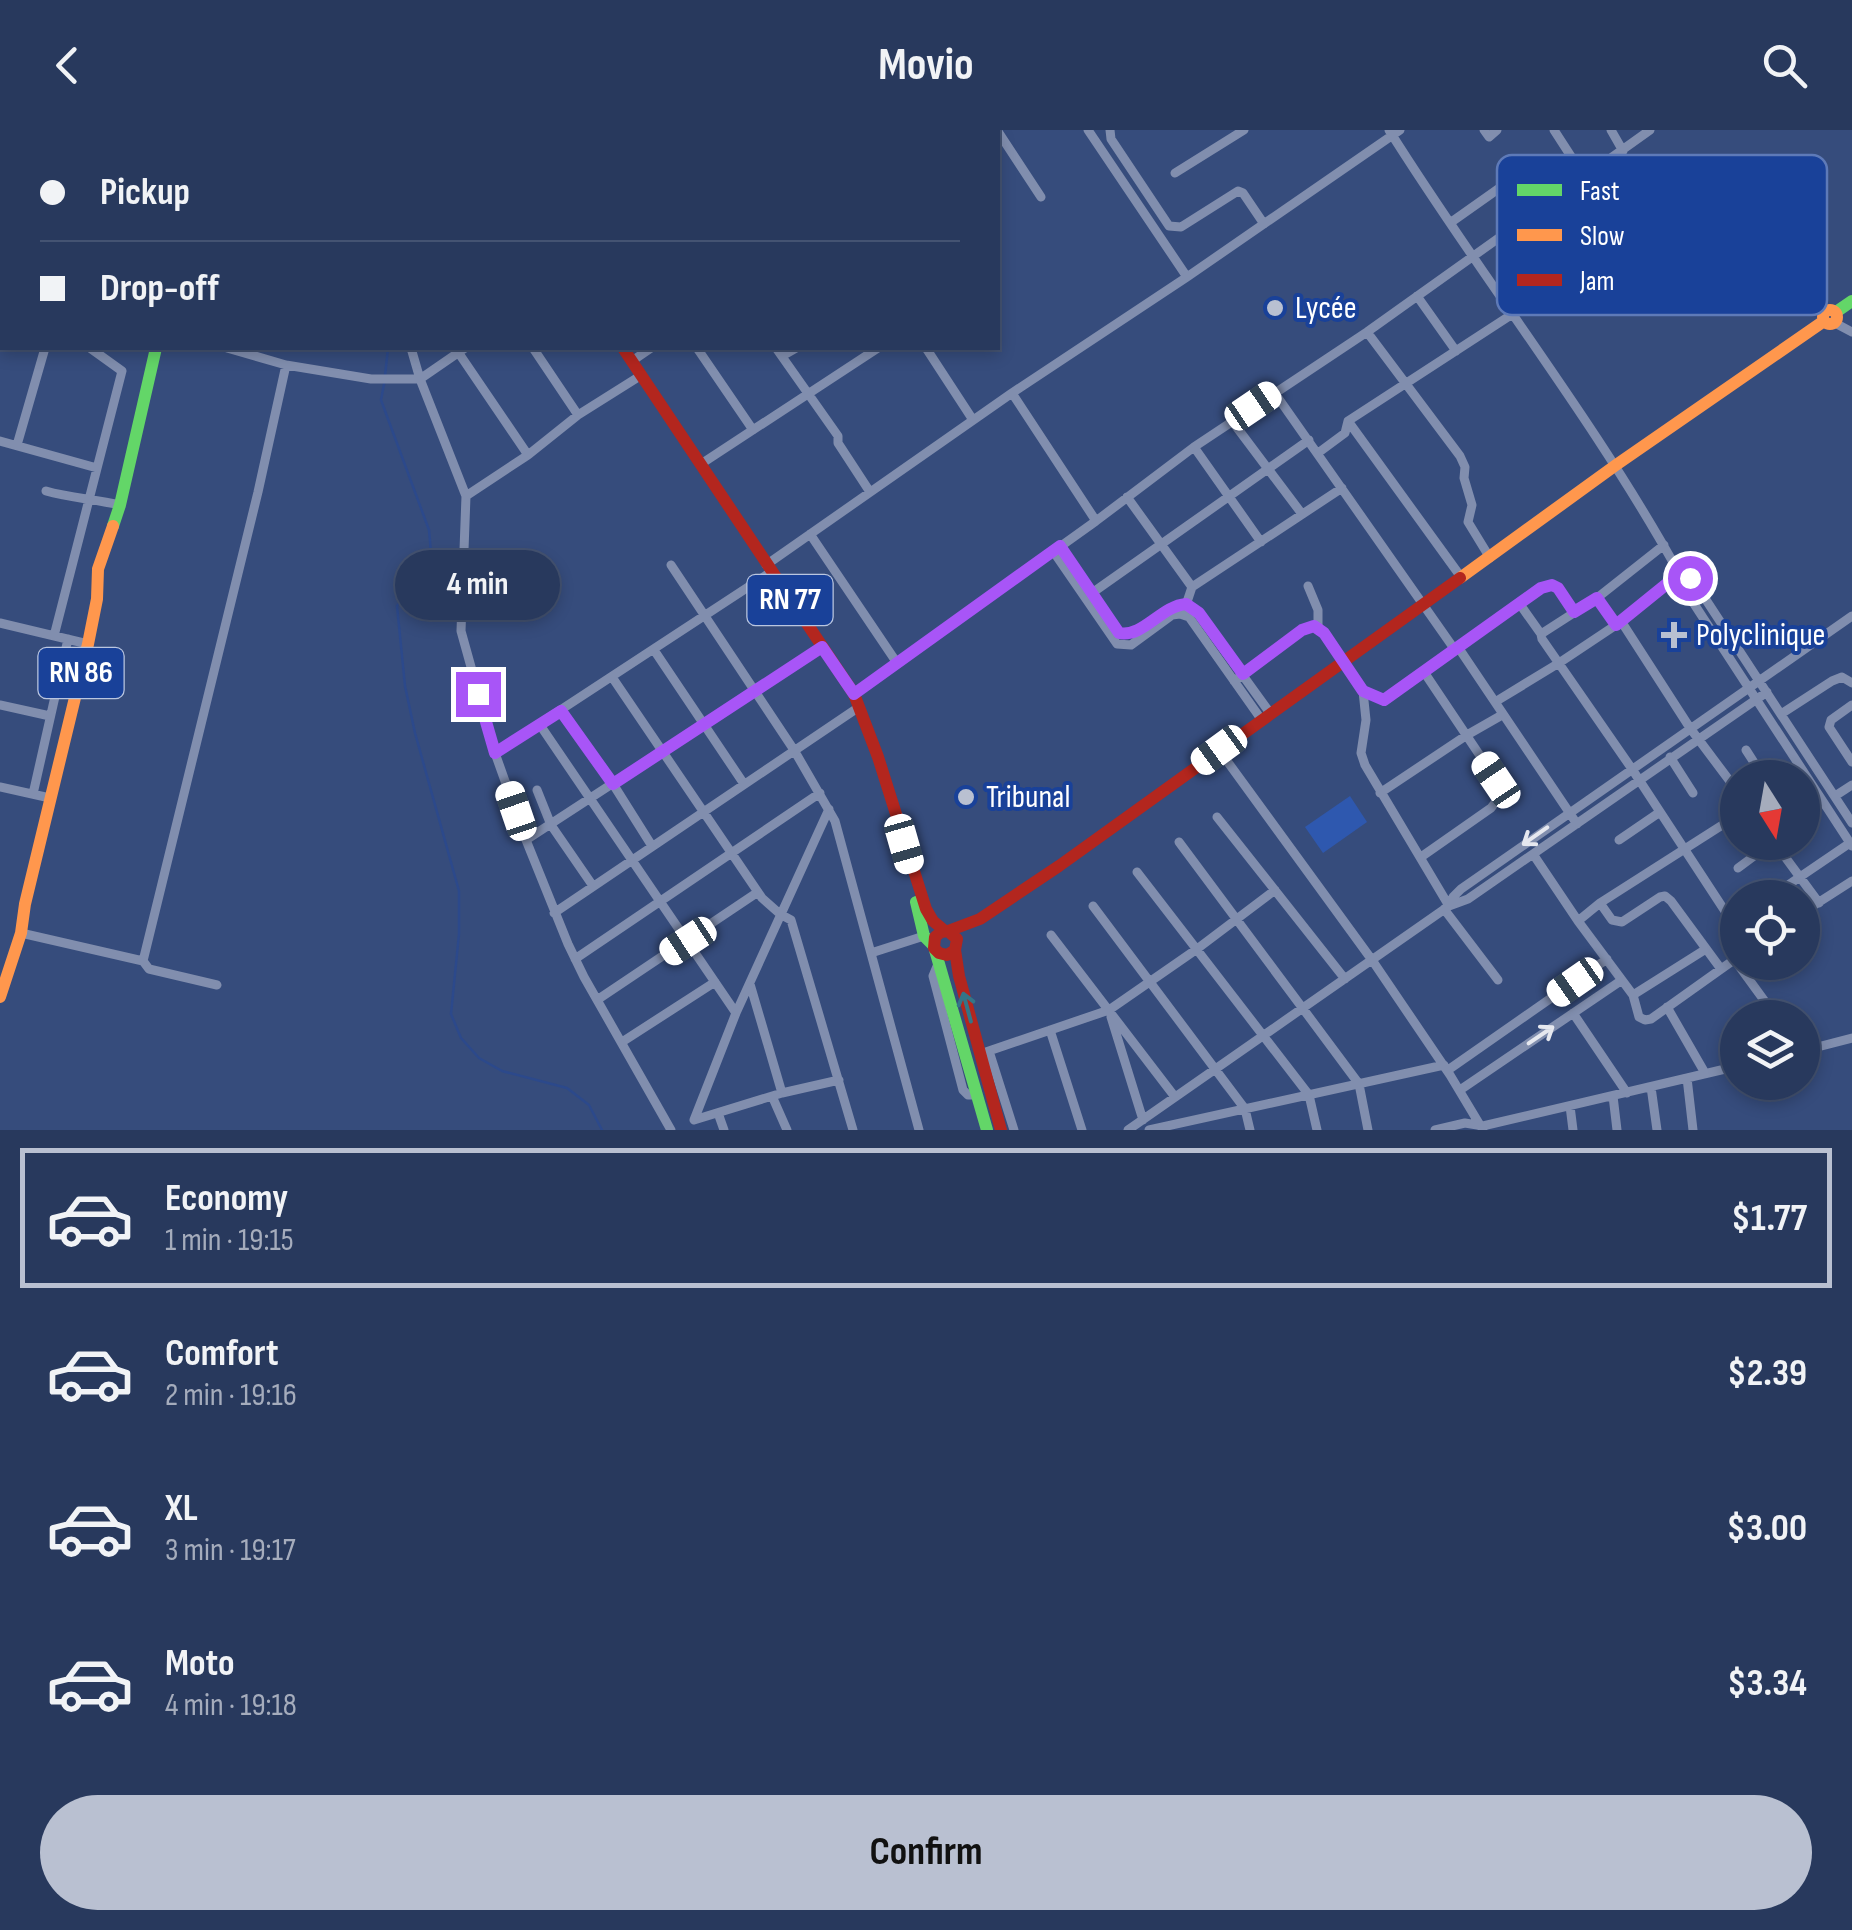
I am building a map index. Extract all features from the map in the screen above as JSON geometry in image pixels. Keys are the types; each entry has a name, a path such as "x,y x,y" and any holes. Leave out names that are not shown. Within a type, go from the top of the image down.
{"main road":[{"path":"980,919 956,948 944,955 933,949 935,936 980,919 1059,866 1616,465 1852,302"},
{"name":"RN 86","path":"0,997 21,933 88,644 97,600 98,569 120,505 156,350"},
{"name":"RN 77","path":"624,350 857,700 912,874 928,914 946,931"},
{"name":"RN 77","path":"912,874 918,912 933,949 986,1130"},
{"path":"946,931 955,936 961,984 985,1052 1001,1130"}],"street":[{"path":"1088,130 1187,276"},
{"path":"1110,130 1111,139 1169,226 1181,227 1238,191 1264,224"},
{"path":"1176,173 1244,130"},
{"path":"1484,130 1488,136 1497,130"},
{"path":"1554,130 1568,155"},
{"path":"1612,130 1623,151"},
{"path":"1617,155 1650,130"},
{"path":"495,753 705,616 810,534 1394,132 1497,294"},
{"path":"1000,135 1041,198"},
{"path":"1450,223 1497,190"},
{"path":"554,913 794,750 897,663 1194,447 1497,240"},
{"path":"1418,296 1456,351"},
{"path":"1318,453 1345,433 1348,422 1511,315 1616,465 1664,546 1682,588 1749,688 1790,760"},
{"path":"1826,315 1852,332"},
{"path":"1367,332 1466,467 1464,478 1472,505 1468,522 1490,558"},
{"path":"17,445 44,350"},
{"path":"54,636 122,371 93,350"},
{"path":"235,350 286,365 391,379 420,379 462,350 528,455"},
{"path":"412,350 466,496 461,631 495,753 554,913 597,1000 672,1130"},
{"path":"534,350 578,415"},
{"path":"632,361 648,350"},
{"path":"698,350 754,430"},
{"path":"700,465 875,350"},
{"path":"927,350 973,420"},
{"path":"779,352 838,436 838,443 870,492"},
{"path":"143,961 286,365"},
{"path":"466,496 528,455 578,415 640,376"},
{"path":"1274,392 1577,824"},
{"path":"1012,393 1096,521"},
{"path":"1232,421 1302,514"},
{"path":"1348,422 1461,577"},
{"path":"0,440 97,468"},
{"path":"1092,593 1309,440"},
{"path":"1194,447 1261,542"},
{"path":"1057,549 1117,644 1131,645 1184,609 1192,587 1342,488"},
{"path":"46,491 120,505"},
{"path":"1128,497 1192,587"},
{"path":"810,534 897,663"},
{"path":"1541,634 1597,598 1664,546"},
{"path":"1057,549 1116,630 1124,634 1132,634 1173,606 1199,613 1266,716"},
{"path":"672,565 794,750 835,821 918,1130"},
{"path":"1495,702 1618,623 1679,574"},
{"path":"1679,574 1693,580 1852,823"},
{"path":"1308,586 1318,610 1318,628 1363,691 1364,765 1448,906 1498,980"},
{"path":"1366,720 1384,700 1541,588 1558,588 1574,612"},
{"path":"1597,598 1720,768"},
{"path":"1519,603 1720,901"},
{"path":"1448,906 1461,889 1852,616"},
{"path":"0,623 88,644"},
{"path":"1238,677 1306,628 1318,628"},
{"path":"33,794 68,640"},
{"path":"526,840 822,647"},
{"path":"654,650 744,784"},
{"path":"1421,857 1499,800 1499,784 1424,672"},
{"path":"612,677 758,892 791,920 852,1130"},
{"path":"1781,714 1832,681 1842,678 1852,683"},
{"path":"1363,691 1384,700"},
{"path":"1128,1130 1448,906 1464,901 1766,692"},
{"path":"0,705 50,716"},
{"path":"1852,705 1830,720 1829,726 1852,762"},
{"path":"561,711 652,846"},
{"path":"1380,792 1502,715"},
{"path":"540,725 736,1013"},
{"path":"1219,750 1372,960 1483,1128"},
{"path":"1746,750 1752,760"},
{"path":"1670,757 1693,793"},
{"path":"1834,796 1852,784"},
{"path":"0,787 50,798"},
{"path":"537,790 551,824 593,886"},
{"path":"576,959 820,793"},
{"path":"1797,880 1851,844 1820,803"},
{"path":"829,810 736,1013 694,1120 838,1080"},
{"path":"1620,840 1660,812"},
{"path":"1217,817 1345,979"},
{"path":"1578,921 1720,826"},
{"path":"1179,842 1360,1084 1368,1130"},
{"path":"1533,854 1633,994 1640,1018 1646,1020 1720,970"},
{"path":"1738,868 1749,860"},
{"path":"1787,860 1800,878"},
{"path":"1138,872 1310,1095 1318,1130"},
{"path":"1820,902 1852,880"},
{"path":"1014,1130 985,1052 1108,1010 1275,890"},
{"path":"597,1000 758,892"},
{"path":"1600,903 1612,920 1622,922 1665,896 1720,968"},
{"path":"1093,906 1246,1109 1250,1130"},
{"path":"21,933 143,961 149,969 217,984"},
{"path":"1051,934 1175,1097"},
{"path":"871,953 933,949"},
{"path":"1633,994 1706,949"},
{"path":"1149,1130 1446,1068 1607,959"},
{"path":"1460,1090 1622,980"},
{"path":"622,1042 715,982"},
{"path":"750,984 788,1130"},
{"path":"1667,1007 1706,1073"},
{"path":"1108,1010 1142,1120"},
{"path":"1573,1013 1627,1093"},
{"path":"1050,1030 1082,1130"},
{"path":"1820,1046 1852,1038"},
{"path":"1436,1130 1465,1124 1483,1128 1720,1070"},
{"path":"1686,1078 1693,1130"},
{"path":"1651,1087 1656,1130"},
{"path":"1614,1096 1617,1130"},
{"path":"1570,1106 1573,1130"},
{"path":"718,1113 724,1130"},
{"path":"1527,1116 1528,1130"}],"shaded area":[{"path":"1350,796 1367,822 1323,853 1305,827"}],"waterway":[{"path":"385,376 388,350"},
{"path":"384,384 381,400 429,530 432,564 397,606 405,686 415,733 459,891 451,1014 461,1038 479,1058 502,1071 567,1088 589,1105 602,1130"}],"traffic: fast":[{"path":"1836,312 1852,301"},
{"path":"113,526 156,350"},
{"path":"916,902 924,936 934,946"},
{"path":"935,950 987,1130"}],"traffic: slow":[{"path":"1827,311 1835,312 1837,317"},
{"path":"1824,315 1830,324 1837,317"},
{"path":"1460,578 1824,321"},
{"path":"0,997 21,933 88,644 98,569 113,526"}],"traffic: jam":[{"path":"624,350 854,694 926,909 945,931"},
{"path":"948,931 980,919 1059,866 1460,578"},
{"path":"955,950 947,955 939,953 934,948 935,937 948,931 957,939 959,976 1001,1130"}],"place":[{"name":"Lycée","path":"1275,308"},
{"name":"Polyclinique","path":"1674,635"},
{"name":"Tribunal","path":"966,797"}],"route":[{"path":"478,694 495,753 561,711 613,784 822,647 854,694 1060,546 1119,633 1132,634 1173,606 1186,604 1199,613 1243,674 1302,630 1314,626 1322,630 1363,691 1384,700 1541,588 1558,588 1574,612 1597,598 1616,625 1679,574 1690,578"}]}
